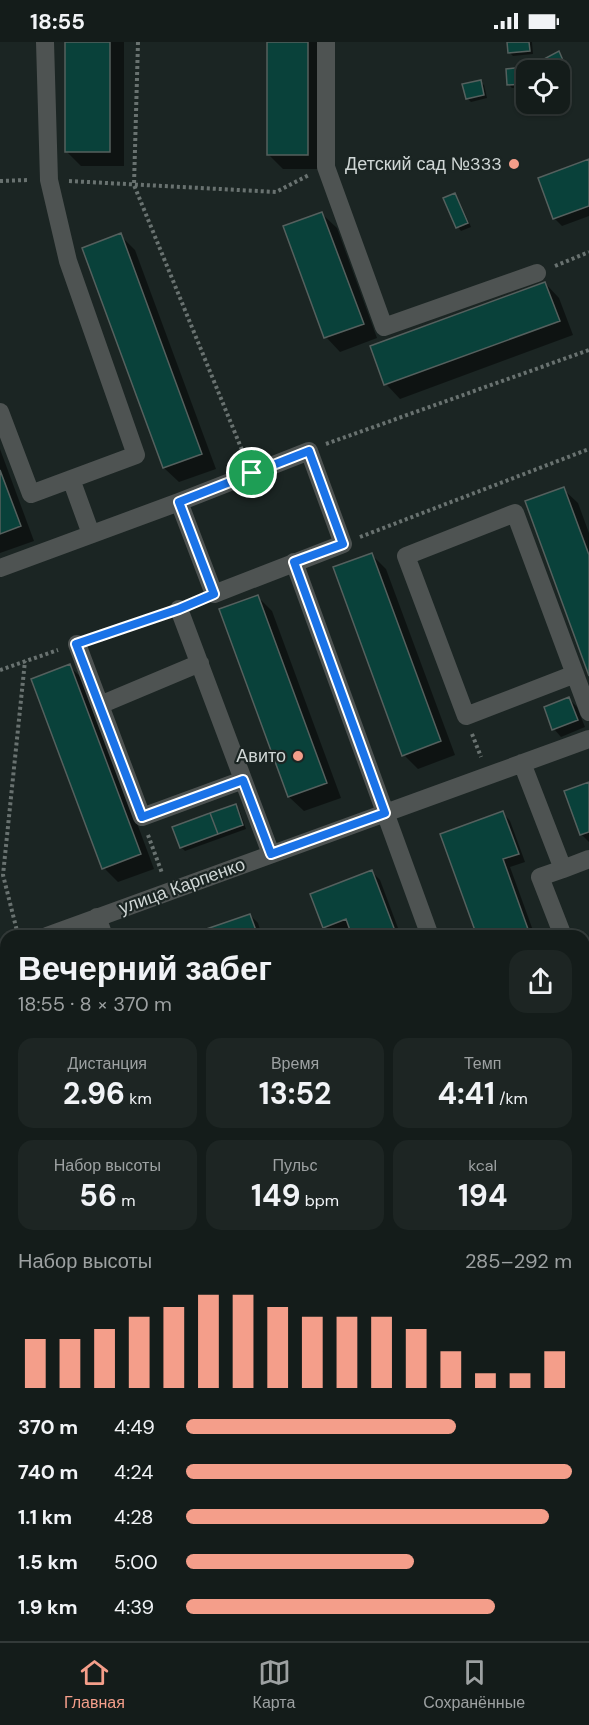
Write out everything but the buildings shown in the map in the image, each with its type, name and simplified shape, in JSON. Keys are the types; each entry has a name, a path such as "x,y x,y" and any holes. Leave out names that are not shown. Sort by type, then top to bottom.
{"street":[{"path":"0,412 31,494 136,455 68,261 49,180 45,42"},
{"path":"326,42 326,167 384,327 537,273"},
{"path":"0,568 309,451 343,544 214,594 179,502"},
{"path":"70,479 91,534"},
{"path":"575,674 466,716 406,556 515,513 575,674 589,712"},
{"path":"294,562 428,930"},
{"path":"179,609 271,854"},
{"path":"76,644 142,817 243,780"},
{"path":"100,705 200,663"},
{"name":"улица Карпенко","path":"63,930 589,739"},
{"path":"522,763 563,869"},
{"path":"561,930 540,877 589,860"},
{"path":"97,917 102,930"}],"path":[{"path":"138,42 134,184 252,473"},
{"path":"0,181 49,180 276,192 326,167"},
{"path":"537,273 589,252"},
{"path":"309,451 589,350"},
{"path":"343,544 589,449"},
{"path":"0,670 179,609"},
{"path":"16,930 1,874 25,661"},
{"path":"466,716 488,775"},
{"path":"142,817 169,891"}],"place":[{"name":"Детский сад №333","path":"514,164"},
{"name":"Авито","path":"298,756"}],"route":[{"path":"309,451 343,544 294,562 385,813 271,854 243,780 142,817 76,644 179,609 214,594 179,502 252,473 309,451"}]}
